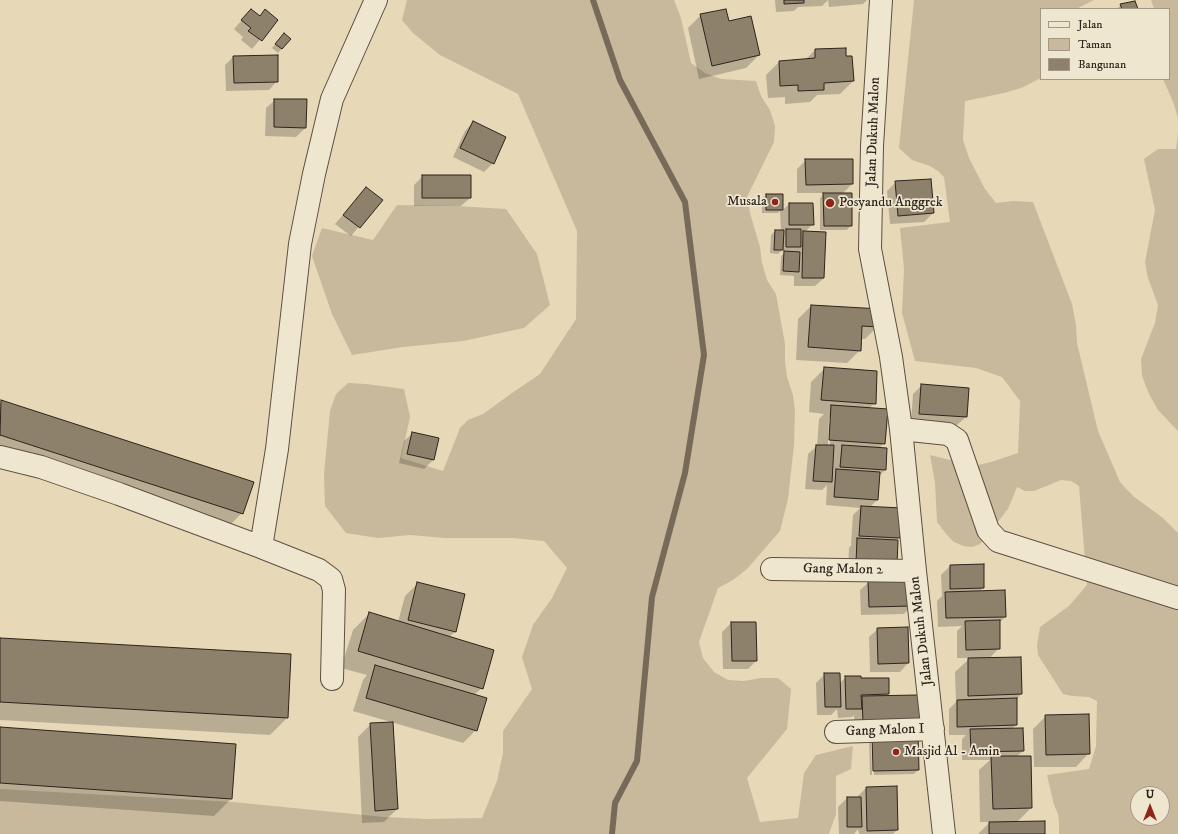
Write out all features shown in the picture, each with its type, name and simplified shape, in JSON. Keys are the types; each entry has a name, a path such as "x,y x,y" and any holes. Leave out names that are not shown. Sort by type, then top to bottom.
{"street":[{"path":"261,547 277,449 300,244 314,174 332,99 376,0"},
{"name":"Jalan Dukuh Malon","path":"881,0 872,146 870,249 891,357 901,428 944,834"},
{"path":"901,428 948,434 957,440 988,530 998,541 1178,598"},
{"path":"0,458 41,467 119,494 319,570 331,579 334,590 332,679"},
{"name":"Gang Malon 2","path":"772,570 915,571"},
{"name":"Gang Malon I","path":"836,732 933,729"}],"green space":[{"path":"407,0 674,0 681,18 691,63 705,73 721,79 756,81 761,96 770,110 775,126 774,142 747,197 767,280 776,294 785,344 787,377 793,395 795,411 794,445 788,499 780,531 747,569 733,580 718,588 699,642 703,658 714,672 728,680 744,681 761,678 778,678 791,689 787,729 747,778 760,822 798,818 804,773 816,755 853,746 851,769 836,776 836,814 829,834 0,834 0,789 233,802 384,817 427,819 482,818 497,781 503,753 503,731 532,689 522,657 533,625 552,598 567,568 544,541 512,538 444,538 410,535 378,538 346,533 325,506 324,474 330,411 336,394 348,383 404,389 410,417 401,458 443,471 460,428 468,420 483,414 540,374 576,319 577,231 518,94 440,55 413,33 402,20"},
{"path":"914,0 1094,0 1078,8 1040,8 1040,78 1021,88 965,101 963,140 969,158 985,189 996,203 1013,201 1033,202 1072,304 1076,325 1077,343 1098,431 1120,482 1133,496 1163,518 1178,533 1178,834 1059,834 1058,814 1054,805 1047,775 1089,769 1096,746 1097,701 1089,697 1063,694 1038,655 1037,646 1040,627 1069,606 1087,585 1079,486 1071,481 1061,480 1034,491 1025,491 1017,487 1008,509 980,544 972,547 963,546 954,542 937,522 935,483 930,455 974,466 1018,453 1020,401 1002,377 976,368 915,361 902,313 904,269 900,228 950,222 944,177 930,166 912,160 899,148"},
{"path":"1151,0 1178,0 1178,119 1174,104 1163,80 1170,80 1170,8 1154,8"},
{"path":"1178,134 1178,431 1158,410 1149,394 1142,376 1141,359 1155,323 1158,305 1148,278 1145,262 1155,210 1144,159 1158,149 1176,149"},
{"path":"397,205 457,206 506,209 537,254 550,305 524,328 463,341 403,347 352,355 332,314 312,256 322,228 373,240"}],"building":[{"path":"784,0 804,0 804,3 784,4"},
{"path":"1135,1 1138,8 1122,8 1120,4"},
{"path":"251,9 260,16 265,9 278,20 262,41 248,31 251,28 241,20"},
{"path":"726,9 729,21 751,16 760,55 712,66 700,14"},
{"path":"284,33 291,39 282,49 275,44"},
{"path":"846,48 846,56 852,56 854,81 824,83 824,90 798,91 798,85 780,86 779,61 815,58 815,49"},
{"path":"278,55 278,82 234,83 233,56"},
{"path":"274,99 307,99 306,128 274,127"},
{"path":"473,121 506,137 494,164 460,148"},
{"path":"805,159 853,159 853,184 806,185"},
{"path":"422,175 471,175 471,198 422,198"},
{"path":"931,179 934,213 898,216 895,181"},
{"path":"366,187 383,200 360,228 343,215"},
{"path":"823,193 852,193 852,226 824,226"},
{"name":"Musala","path":"766,194 783,194 783,210 766,210"},
{"path":"789,203 813,203 814,225 789,225"},
{"path":"786,229 801,229 801,247 786,247"},
{"path":"775,230 784,230 783,250 774,250"},
{"path":"803,231 826,232 824,278 802,278"},
{"path":"784,251 800,252 799,272 783,271"},
{"path":"811,305 881,309 879,327 862,326 861,351 808,347"},
{"path":"824,367 877,371 876,404 821,400"},
{"path":"921,384 969,388 967,417 919,414"},
{"path":"1,400 254,482 243,514 0,435"},
{"path":"831,405 888,409 885,444 829,440"},
{"path":"412,432 439,438 434,460 407,454"},
{"path":"816,445 834,445 832,482 813,481"},
{"path":"842,445 887,448 886,470 840,467"},
{"path":"836,469 880,472 878,500 834,497"},
{"path":"861,506 902,508 900,538 859,536"},
{"path":"857,538 898,540 897,566 856,563"},
{"path":"984,564 984,588 950,589 950,565"},
{"path":"913,580 913,606 869,607 868,581"},
{"path":"417,582 465,594 456,632 408,620"},
{"path":"1005,590 1006,617 946,618 945,592"},
{"path":"369,612 494,650 483,689 358,651"},
{"path":"1000,620 1000,649 966,650 965,621"},
{"path":"731,622 756,622 757,661 732,661"},
{"path":"908,627 909,663 878,664 877,628"},
{"path":"0,638 291,654 288,718 0,702"},
{"path":"1021,657 1022,694 968,696 968,658"},
{"path":"375,665 487,698 477,731 366,698"},
{"path":"824,673 840,673 841,707 825,707"},
{"path":"845,676 861,676 861,678 889,678 889,694 861,695 862,709 846,709"},
{"path":"919,695 920,721 863,723 862,696"},
{"path":"1017,698 1017,725 957,727 957,700"},
{"path":"1089,714 1090,754 1046,755 1045,715"},
{"path":"393,722 398,809 375,811 370,723"},
{"path":"0,727 236,744 232,799 0,783"},
{"path":"1023,728 1024,751 971,752 970,729"},
{"name":"Masjid Al - Amin","path":"918,733 919,770 873,771 872,734"},
{"path":"991,756 1031,756 1032,808 993,809"},
{"path":"897,786 898,830 867,831 866,787"},
{"path":"847,797 861,797 862,827 847,827"},
{"path":"1045,821 1045,834 989,834 989,822"}],"waterway":[{"path":"593,0 620,80 685,202 704,355 685,473 652,597 637,761 615,803 612,834"}],"place":[{"name":"Musala","path":"775,202"},
{"name":"Posyandu Anggrek","path":"830,203"},
{"name":"Masjid Al - Amin","path":"896,752"}]}
